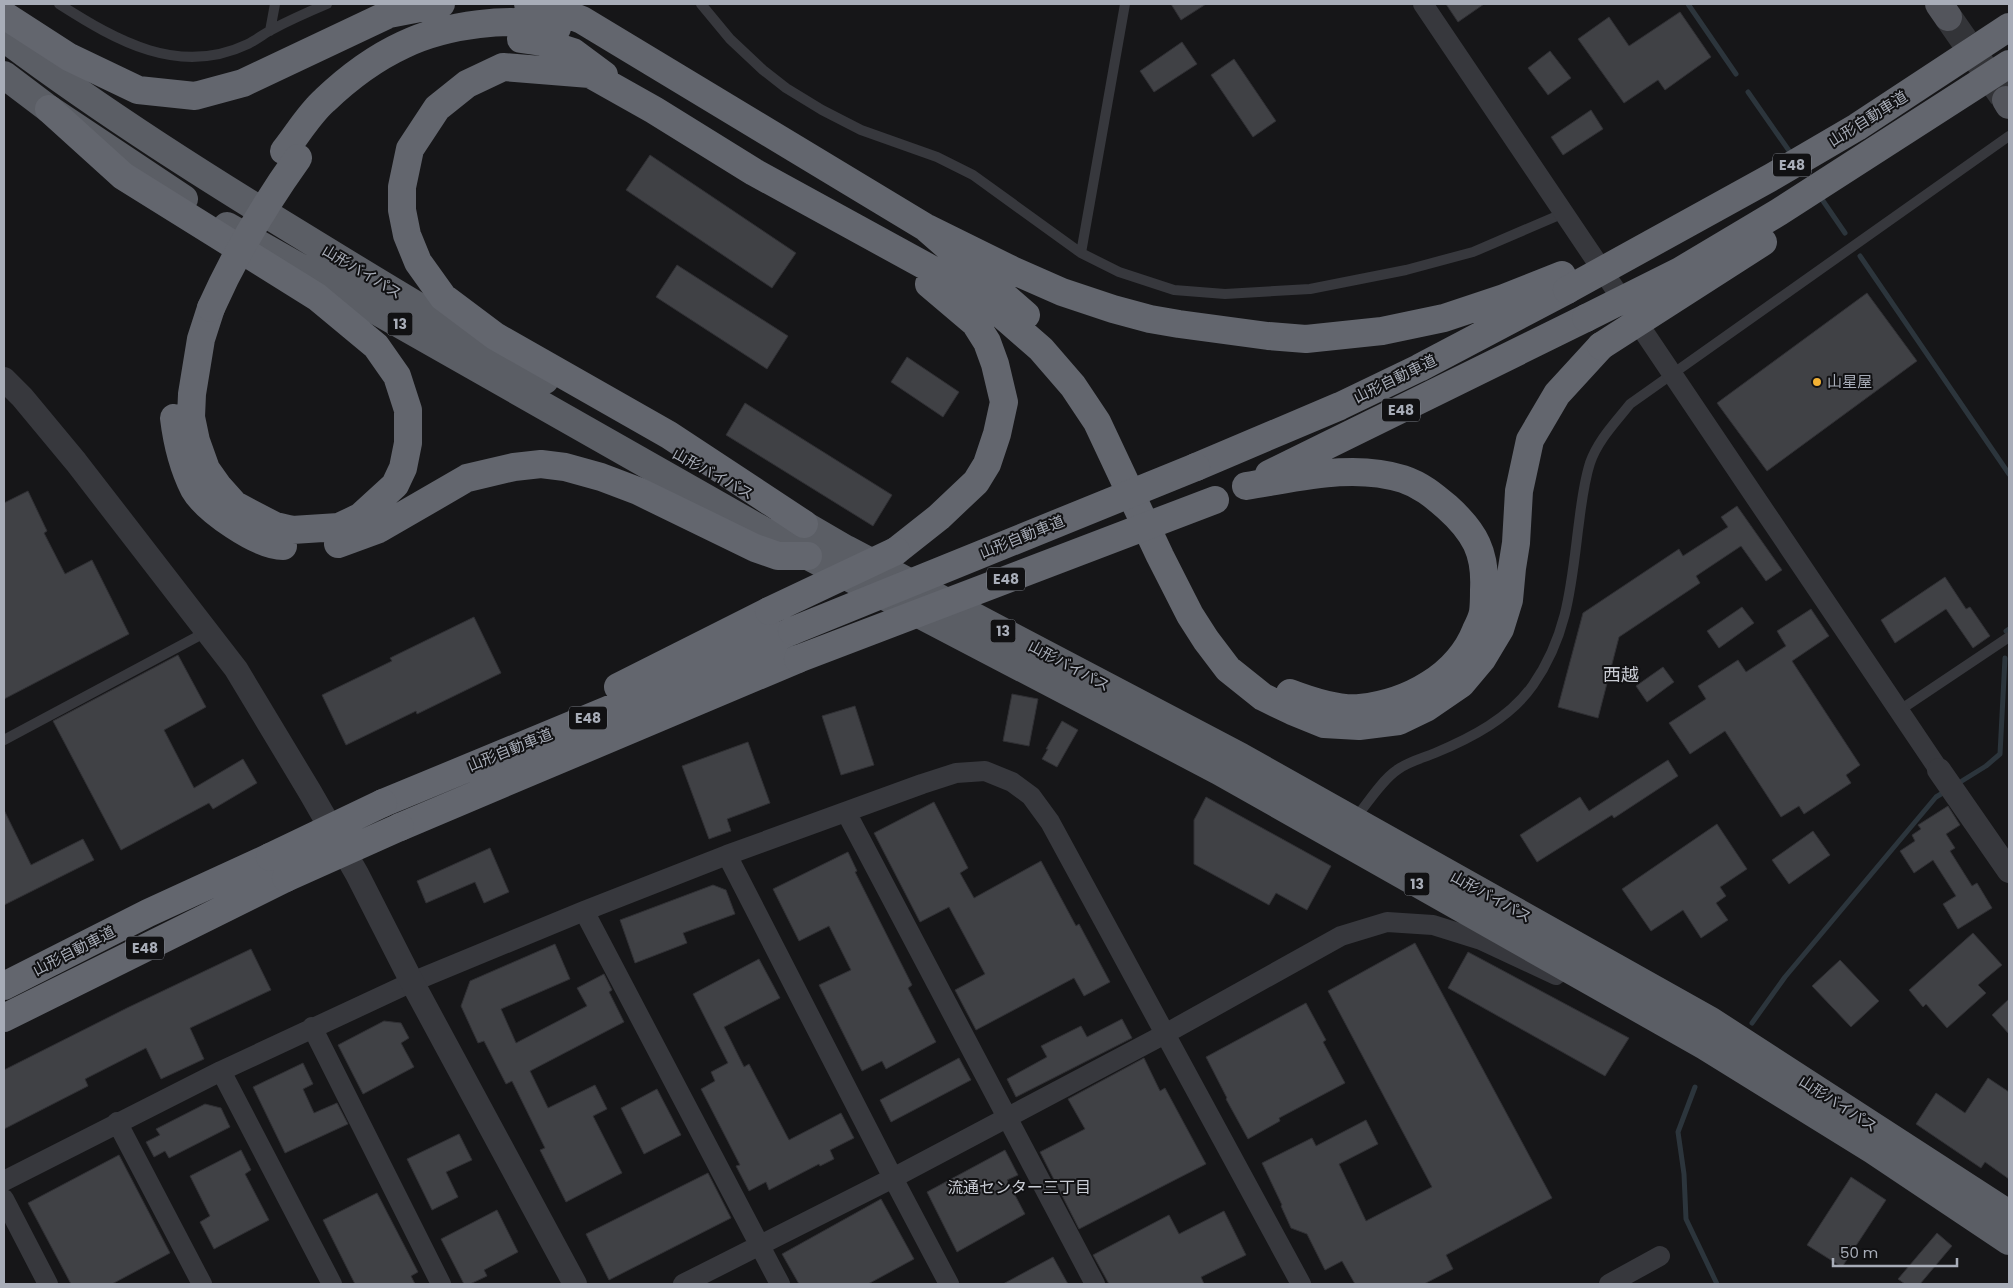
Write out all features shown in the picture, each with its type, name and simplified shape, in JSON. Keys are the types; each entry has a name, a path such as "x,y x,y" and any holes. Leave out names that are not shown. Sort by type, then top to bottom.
{"highway":[{"path":"4,15 69,56 138,90 195,96 242,84 389,14 441,4"},
{"path":"528,4 549,7 582,20 925,227 1012,270 1062,292 1150,319 1278,337 1306,339 1382,331 1444,318 1504,298 1565,282"},
{"path":"658,66 578,34 545,24 511,20 490,22 439,33 403,45 350,78 323,102 291,155 229,268 204,304 177,368 173,404 176,436 183,463 195,491 219,515 246,534 276,546 338,544 379,528 467,478 514,467 540,464 565,467 601,477 638,491 755,548 778,556 808,556"},
{"name":"山形自動車道","path":"4,986 148,914 383,802 632,700 792,631 1196,467 1340,406 1419,368 1565,282 1668,232 1770,178 1857,127 2009,27"},
{"path":"291,155 358,92 411,58 444,46 483,38 509,37 542,42 573,52 654,110"},
{"name":"山形バイパス","path":"4,38 68,86 214,182 489,349 804,524 846,550 1068,666 1355,820 1711,1021 2006,1232"},
{"path":"804,524 669,435 495,336 452,306 443,297 418,262 407,235 402,210 402,187 410,150 437,108 467,84 503,67 590,74 654,110 754,172 951,280 1002,314 1040,348 1073,386 1098,422 1160,556 1190,615 1228,669 1263,697 1292,712 1324,724 1359,726 1399,721 1426,708 1461,684 1482,659 1500,629 1509,600 1516,543 1519,491 1530,440 1557,394 1601,346 1847,186 2009,66"},
{"name":"山形自動車道","path":"4,1018 286,878 400,827 798,659 1215,500 1246,486 1680,271 1779,212 2009,66"},
{"name":"山形バイパス","path":"4,75 49,108 200,210 808,556 1219,772 1705,1046 2006,1232"},
{"path":"49,108 123,176 317,297 376,346 397,376 408,410 408,443 403,468 395,485 360,517 339,527 292,530 275,526 235,505 218,486 206,469 196,441 191,417 192,394 201,339 204,304"},
{"path":"925,227 1000,290 1044,332 1076,370 1126,445 1196,595 1216,628 1264,676 1286,691 1309,700 1358,708 1394,701 1414,693 1439,679 1459,659 1472,640 1483,613 1485,573 1480,549 1466,525 1424,487 1403,479 1371,473 1325,472 1246,486"},
{"path":"383,802 769,611 896,551 939,517 976,482 987,464 997,434 1004,402 995,364 987,342 975,323 868,235"}],"street":[{"path":"1423,4 1672,376 2009,871"},
{"path":"4,379 22,397 76,462 236,669 357,874 412,982 575,1284"},
{"path":"4,1181 117,1122 221,1071 412,982 584,911 846,812 922,784 956,774 984,771 1012,782 1031,796 1050,822 1301,1284"},
{"path":"846,812 1094,1284"},
{"path":"727,856 892,1178 949,1284"},
{"path":"584,911 780,1284"},
{"path":"683,1284 892,1178 1165,1034 1341,936 1387,922 1433,925 1481,940 1705,1046"},
{"path":"312,1027 441,1284"},
{"path":"221,1071 332,1284"},
{"path":"117,1122 202,1284"},
{"path":"4,1199 48,1284"},
{"path":"1609,1284 1660,1256"}],"lane":[{"path":"59,4 123,41 150,52 199,57 220,53 248,44 270,31 327,4"},
{"path":"270,31 275,4"},
{"path":"702,4 730,39 786,88 822,110 861,130 937,156 973,175 1082,253 1119,272 1174,290 1225,294 1310,289 1406,270 1472,252 1564,213"},
{"path":"1082,253 1125,4"},
{"path":"1355,820 1375,793 1397,769 1452,746 1480,731 1506,713 1532,685 1552,652 1565,619 1582,496 1590,463 1604,434 1630,404 2009,136"},
{"path":"4,740 206,632"},
{"path":"1900,710 2009,637"}],"building":[{"path":"1171,4 1206,4 1181,20"},
{"path":"1446,4 1484,4 1458,22"},
{"path":"1680,12 1711,57 1665,90 1658,80 1624,103 1578,39 1609,17 1629,46"},
{"path":"1182,42 1197,64 1154,92 1140,71"},
{"path":"1550,51 1571,78 1548,95 1528,68"},
{"path":"1234,59 1276,121 1253,137 1211,75"},
{"path":"1591,110 1603,129 1563,155 1551,137"},
{"path":"650,155 796,253 772,288 626,190"},
{"path":"677,265 788,336 767,369 656,297"},
{"name":"山星屋","path":"1867,293 1917,361 1767,471 1717,403"},
{"path":"907,357 959,392 943,417 891,382"},
{"path":"745,403 892,495 873,526 726,435"},
{"path":"28,491 47,531 44,533 65,574 92,560 129,634 4,699 4,503"},
{"path":"1737,506 1782,570 1766,581 1741,546 1696,576 1700,583 1619,637 1598,718 1558,707 1583,613 1679,549 1683,556 1728,527 1721,517"},
{"path":"1945,577 1966,609 1970,607 1990,636 1973,648 1946,609 1895,643 1881,620"},
{"path":"1742,607 1754,623 1719,648 1707,631"},
{"path":"1811,609 1829,636 1792,661 1860,765 1846,775 1851,783 1804,814 1799,806 1781,817 1725,731 1690,754 1669,723 1706,699 1698,686 1738,660 1746,672 1786,646 1777,631"},
{"path":"474,617 501,673 417,714 416,711 346,745 322,695 392,661 390,658"},
{"path":"178,655 206,707 164,730 194,788 243,759 257,783 213,809 209,803 121,850 53,721"},
{"path":"1663,667 1674,682 1647,702 1636,686"},
{"path":"1012,694 1038,699 1029,746 1003,741"},
{"path":"855,706 874,765 841,775 822,716"},
{"path":"1062,721 1078,730 1057,767 1042,759"},
{"path":"748,742 770,803 727,819 731,831 709,839 682,766"},
{"path":"1668,760 1678,776 1614,818 1612,815 1537,862 1520,835 1580,797 1589,811"},
{"path":"1206,797 1331,866 1307,910 1276,893 1269,905 1194,864 1194,820"},
{"path":"934,802 968,868 960,873 974,898 1041,861 1076,926 1079,924 1110,982 1084,996 1074,978 976,1030 955,990 985,974 949,907 920,922 874,833"},
{"path":"1948,806 1960,825 1946,834 1955,848 1950,851 1972,886 1977,883 1992,908 1958,929 1943,904 1956,896 1933,860 1914,873 1900,851 1915,841 1912,835 1921,829 1918,825"},
{"path":"4,810 31,865 83,839 94,860 4,905"},
{"path":"1717,824 1747,869 1720,887 1726,896 1716,903 1728,920 1701,938 1683,910 1651,931 1622,889"},
{"path":"1813,831 1830,855 1789,884 1772,860"},
{"path":"490,848 509,892 484,903 475,882 426,903 417,881"},
{"path":"848,852 857,871 855,872 912,985 908,988 936,1042 886,1069 882,1061 862,1071 819,985 851,970 829,926 799,941 773,889"},
{"path":"713,885 726,890 735,914 683,933 687,943 635,963 620,920"},
{"path":"1973,933 2002,965 1978,985 1986,993 1947,1028 1926,1004 1923,1007 1909,990"},
{"path":"1415,943 1552,1198 1446,1255 1453,1269 1424,1284 1355,1284 1342,1261 1325,1270 1307,1234 1291,1228 1262,1163 1312,1138 1316,1146 1366,1120 1378,1144 1339,1164 1366,1221 1432,1187 1328,991"},
{"path":"555,944 570,979 501,1009 516,1043 587,1006 577,988 604,974 612,990 609,992 624,1022 530,1071 548,1108 595,1085 607,1109 593,1116 622,1173 566,1202 540,1150 545,1148 512,1081 506,1084 484,1041 478,1043 461,1006 470,981"},
{"path":"251,949 271,990 190,1028 204,1059 161,1079 146,1048 85,1079 88,1086 4,1129 4,1070 127,1008"},
{"path":"1468,952 1629,1038 1605,1076 1448,988"},
{"path":"759,959 780,998 724,1027 744,1067 749,1064 789,1140 841,1113 854,1138 830,1150 834,1159 820,1166 819,1164 769,1190 766,1182 749,1191 736,1166 740,1165 701,1089 715,1081 711,1072 728,1063 693,994"},
{"path":"1840,960 1879,1001 1851,1027 1812,986"},
{"path":"2009,999 2009,1034 1992,1015"},
{"path":"1306,1003 1326,1040 1323,1042 1345,1083 1279,1118 1280,1121 1248,1139 1206,1057"},
{"path":"1122,1019 1132,1038 1016,1097 1007,1079 1047,1057 1041,1046 1081,1026 1087,1037"},
{"path":"384,1021 401,1023 409,1038 401,1043 414,1067 363,1094 338,1045"},
{"path":"959,1058 971,1080 891,1122 880,1100"},
{"path":"1144,1058 1160,1091 1165,1088 1206,1164 1079,1229 1040,1152 1085,1129 1068,1099"},
{"path":"303,1063 313,1084 303,1089 314,1113 337,1103 348,1124 285,1153 253,1087"},
{"path":"1988,1078 2009,1092 2009,1179 1985,1162 1981,1168 1916,1124 1936,1093 1965,1113"},
{"path":"657,1089 681,1135 644,1154 621,1108"},
{"path":"205,1104 221,1108 230,1127 169,1158 165,1151 154,1157 146,1142 160,1135 156,1129"},
{"path":"459,1134 472,1160 446,1172 458,1197 432,1210 407,1159"},
{"path":"241,1150 251,1170 245,1174 269,1220 214,1249 200,1222 210,1216 190,1176"},
{"path":"1005,1150 1018,1175 1007,1180 1025,1214 957,1252 927,1192"},
{"path":"119,1155 170,1253 112,1284 71,1284 28,1203"},
{"path":"708,1173 731,1218 609,1280 586,1234"},
{"path":"1851,1177 1886,1200 1842,1267 1807,1245"},
{"path":"377,1193 418,1272 411,1276 415,1284 355,1284 323,1220"},
{"path":"881,1199 914,1259 868,1284 799,1284 782,1254"},
{"path":"497,1210 518,1252 484,1270 487,1276 470,1284 464,1284 441,1239"},
{"path":"1224,1211 1246,1255 1201,1277 1204,1284 1109,1284 1093,1255 1169,1215 1179,1234"},
{"path":"1937,1233 1952,1246 1920,1284 1905,1284 1898,1279"},
{"path":"1053,1257 1068,1284 1003,1284"}],"waterway":[{"path":"1688,4 1736,74"},
{"path":"1748,92 1792,155"},
{"path":"1819,195 1845,233"},
{"path":"1860,256 2009,474"},
{"path":"1957,784 1986,766 2000,754 2005,658"},
{"path":"1752,1023 1785,977 1936,797 1946,791"},
{"path":"1695,1087 1678,1132 1684,1174 1686,1219 1717,1284"}],"tunnel":[{"path":"1948,17 2003,96"}],"place":[{"name":"山星屋","path":"1817,382"}],"district":[{"name":"西越","path":"1621,675"},
{"name":"流通センター三丁目","path":"1019,1187"}]}
